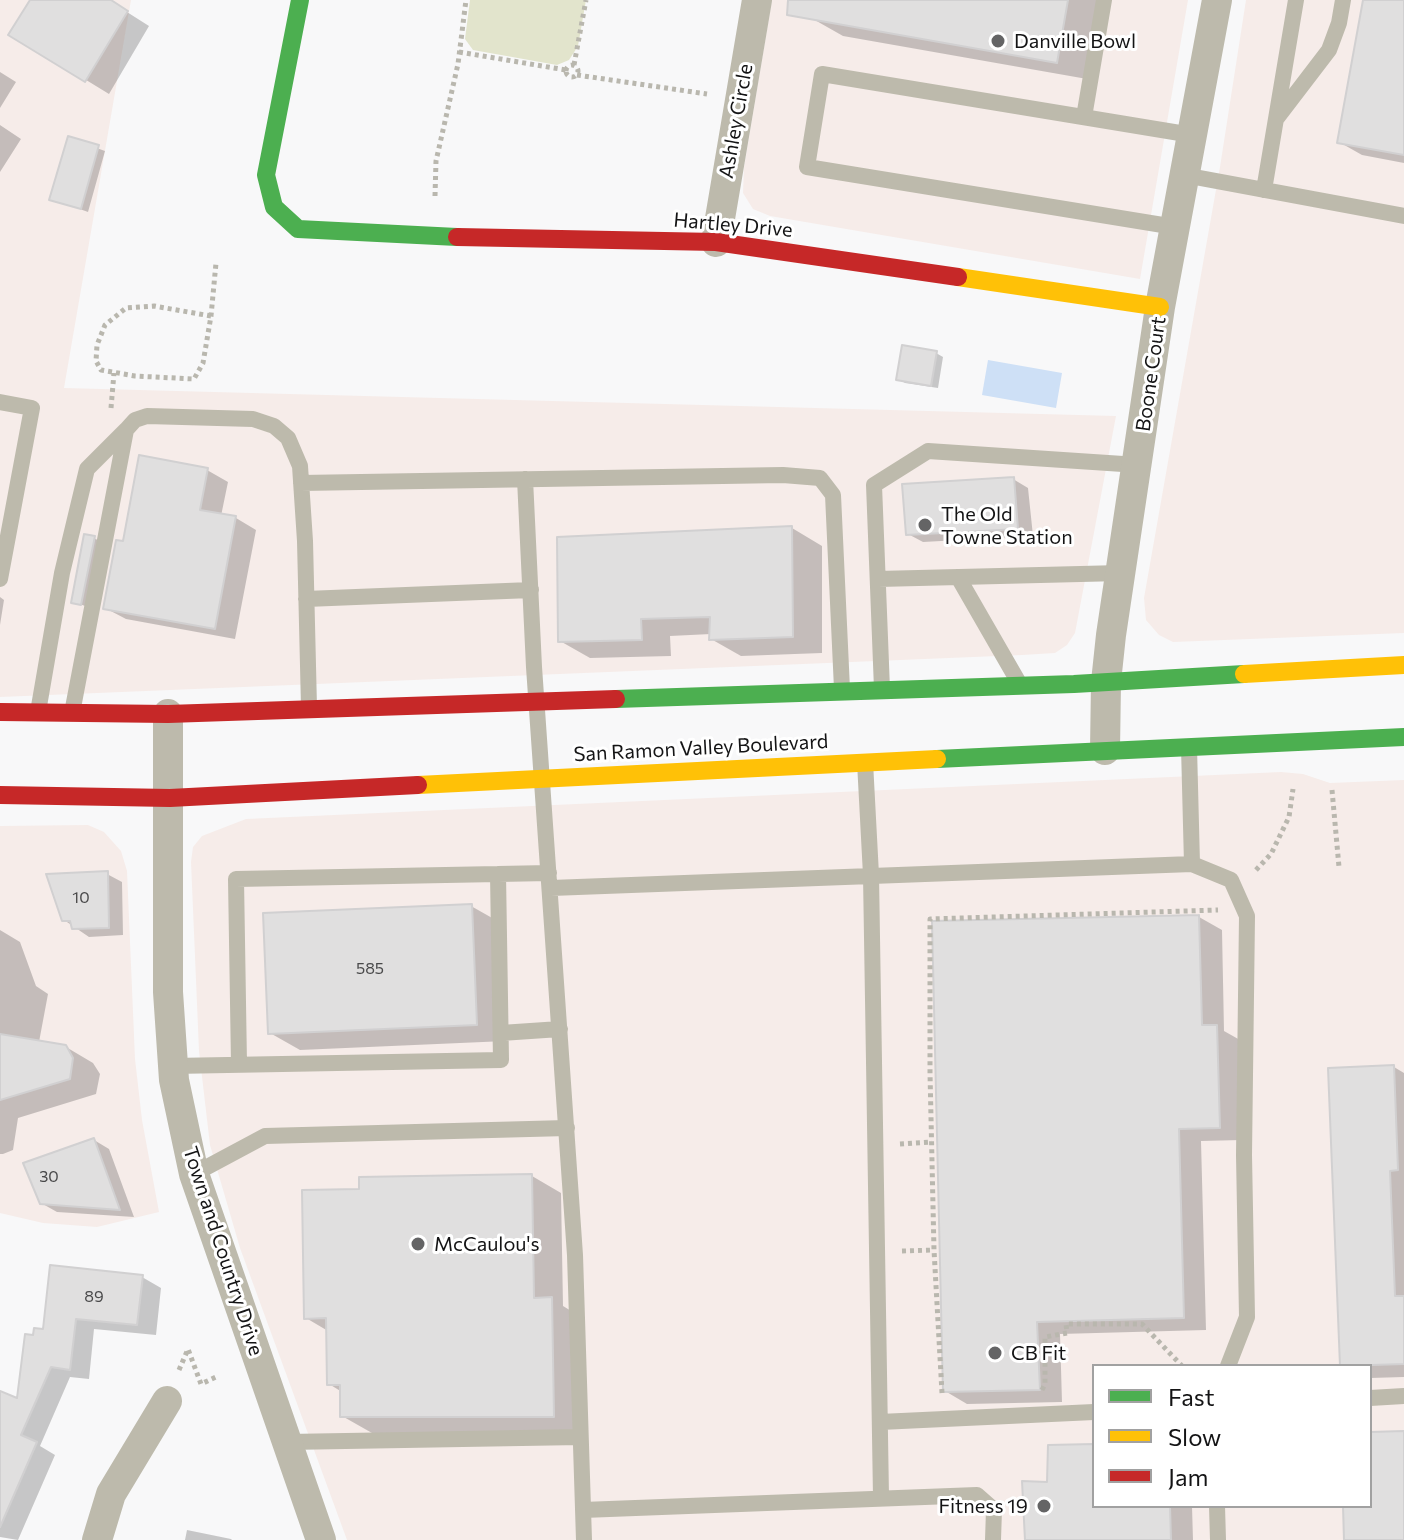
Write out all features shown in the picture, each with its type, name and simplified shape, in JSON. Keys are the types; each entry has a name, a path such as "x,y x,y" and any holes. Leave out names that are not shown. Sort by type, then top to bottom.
{"main road":[{"name":"Hartley Drive","path":"300,0 266,175 274,207 298,229 516,240 716,242 1160,307"},
{"path":"0,712 168,714 538,702 1106,682 1404,665"},
{"name":"San Ramon Valley Boulevard","path":"0,795 170,798 1404,737"}],"street":[{"name":"Ashley Circle","path":"716,242 757,0"},
{"name":"Boone Court","path":"1105,750 1106,682 1160,307 1217,0"},
{"name":"Town and Country Drive","path":"168,714 168,992 173,1066 194,1174 321,1540"},
{"path":"97,1540 111,1494 167,1401"}],"lane":[{"path":"1084,117 1104,0"},
{"path":"1264,190 1296,0"},
{"path":"1276,120 1329,50 1343,0"},
{"path":"1175,227 807,167 822,74 1192,135"},
{"path":"1184,175 1404,216"},
{"path":"0,402 32,408 0,579"},
{"path":"37,712 62,573 87,469 135,420 147,416 253,419 274,426 288,438 300,466 309,709"},
{"path":"72,713 126,430"},
{"path":"882,690 874,485 928,451 1138,465"},
{"path":"301,483 783,475 820,478 833,495 842,691"},
{"path":"525,479 575,1268 584,1540"},
{"path":"878,579 1121,573"},
{"path":"958,577 1020,685"},
{"path":"306,599 531,590"},
{"path":"1189,746 1192,864"},
{"path":"865,762 871,875 881,1497"},
{"path":"239,1064 236,879 498,874 550,881 871,875 1192,864 1231,880 1247,916 1244,1155 1247,1317 1229,1364"},
{"path":"173,1066 501,1060 498,874"},
{"path":"501,1033 560,1029"},
{"path":"194,1174 265,1136 567,1128"},
{"path":"1372,1398 1404,1396"},
{"path":"880,1422 1092,1412"},
{"path":"287,1442 580,1437"},
{"path":"583,1510 977,1495 994,1510 993,1540"},
{"path":"1217,1508 1218,1540"}],"path":[{"path":"433,236 436,161 459,52 466,0"},
{"path":"577,75 574,65 586,0"},
{"path":"459,52 566,70"},
{"path":"566,70 574,65"},
{"path":"566,70 569,77 577,75 740,99"},
{"path":"211,316 154,306 126,308 105,325 97,345 96,361 101,370 114,373 194,379 203,363 211,316 216,263"},
{"path":"1236,891 1271,854 1289,817 1293,789"},
{"path":"1332,790 1339,867"},
{"path":"957,1394 942,1394 934,1250 930,919 1244,909"},
{"path":"1036,1392 1043,1389 1045,1384 1045,1337 1067,1333 1066,1324 1142,1324 1180,1364"}],"shaded area":[{"path":"0,0 131,0 64,388 1116,416 1075,633 1067,645 1055,653 1022,655 0,697"},
{"path":"772,0 1188,0 1140,279 770,216 753,209 743,193 744,167"},
{"path":"1246,0 1404,0 1404,633 1173,642 1159,635 1146,620 1144,598 1220,167"},
{"path":"1281,772 1303,774 1330,783 1404,780 1404,1540 347,1540 240,1248 210,1145 199,1051 191,862 193,847 202,836 246,819"},
{"path":"88,825 104,832 121,851 127,871 135,1059 142,1120 159,1212 97,1227 43,1223 0,1213 0,826"}],"green space":[{"path":"470,0 586,0 578,46 569,60 557,65 473,50 465,39"}],"water":[{"path":"988,360 1062,373 1056,408 982,395"}],"building":[{"path":"30,0 111,0 128,11 85,82 8,35"},
{"name":"Danville Bowl","path":"788,0 1068,0 1057,63 787,15"},
{"path":"1363,0 1404,0 1404,155 1337,143"},
{"path":"68,136 99,145 81,209 49,200"},
{"path":"902,345 937,351 931,386 896,380"},
{"path":"139,455 208,468 200,510 236,516 215,629 103,609 116,540 123,541"},
{"name":"The Old Towne Station","path":"1014,477 1018,529 906,535 902,484"},
{"path":"792,526 793,637 709,640 710,617 641,619 642,640 558,642 557,537"},
{"path":"84,534 95,536 81,605 71,603"},
{"path":"108,871 109,928 72,929 70,921 62,921 46,874"},
{"path":"472,904 477,1025 268,1034 263,913"},
{"path":"1199,915 1202,1025 1217,1025 1220,1128 1179,1129 1184,1318 1037,1322 1040,1390 943,1392 932,921"},
{"path":"0,1034 66,1045 73,1058 70,1079 0,1100"},
{"path":"1394,1065 1398,1170 1390,1171 1395,1296 1404,1296 1404,1364 1340,1364 1328,1068"},
{"path":"94,1138 120,1210 40,1204 23,1163"},
{"name":"McCaulou's","path":"532,1174 534,1298 552,1297 554,1417 340,1417 340,1385 327,1385 326,1318 304,1319 302,1190 359,1189 359,1177"},
{"path":"50,1265 143,1275 137,1325 76,1319 70,1370 51,1367 21,1435 37,1442 0,1527 0,1391 17,1398 25,1334 33,1335 34,1328 43,1329"},
{"path":"1404,1431 1404,1540 1344,1540 1343,1508 1372,1508 1372,1432"},
{"path":"1092,1444 1092,1508 1170,1508 1171,1540 1025,1540 1022,1481 1047,1482 1048,1445"}],"traffic: fast":[{"path":"300,0 266,175 274,207 298,229 457,237"},
{"path":"616,699 1074,684 1244,674"},
{"path":"937,759 1404,737"}],"traffic: slow":[{"path":"958,277 1160,307"},
{"path":"1244,674 1404,665"},
{"path":"418,785 937,759"}],"traffic: jam":[{"path":"457,237 716,242 958,277"},
{"path":"0,712 168,714 616,699"},
{"path":"0,795 170,798 418,785"}],"place":[{"name":"Danville Bowl","path":"998,41"},
{"name":"The Old Towne Station","path":"925,525"},
{"name":"McCaulou's","path":"418,1244"},
{"name":"CB Fit","path":"995,1353"},
{"name":"Fitness 19","path":"1044,1506"}]}
